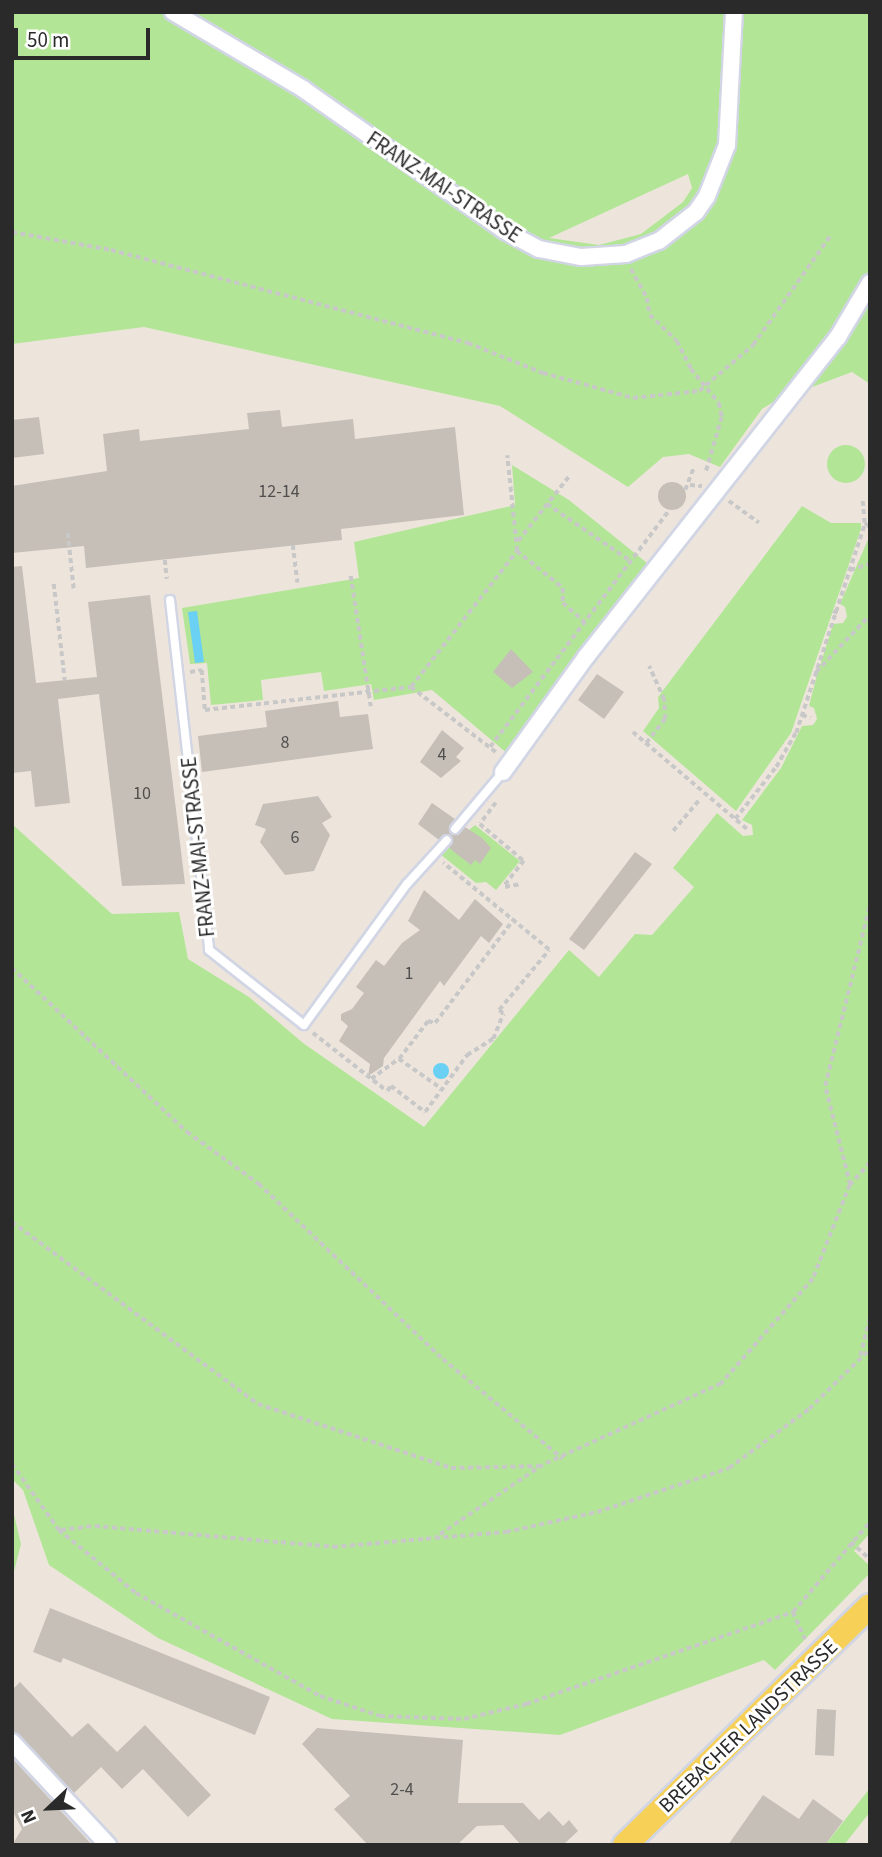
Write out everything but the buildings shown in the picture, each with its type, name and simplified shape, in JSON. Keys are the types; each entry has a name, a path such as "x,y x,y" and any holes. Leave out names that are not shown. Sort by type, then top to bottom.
{"main road":[{"name":"BREBACHER LANDSTRASSE","path":"625,1845 815,1663 870,1606"}],"street":[{"name":"FRANZ-MAI-STRASSE","path":"173,12 303,89 505,231 538,249 581,257 626,254 659,241 696,212 707,196 727,145 734,12"},
{"path":"506,767 715,491 838,337 870,283"},
{"path":"12,1742 107,1845"}],"lane":[{"name":"FRANZ-MAI-STRASSE","path":"170,600 209,950 303,1025"},
{"path":"455,829 506,767"},
{"path":"303,1025 407,884 447,840"}],"path":[{"path":"12,232 111,250 468,343 543,373 633,398 699,391 752,345 831,235"},
{"path":"630,267 647,298 650,316 677,341 719,403 722,418 706,472"},
{"path":"411,687 517,551 507,456"},
{"path":"685,490 694,467"},
{"path":"518,541 570,475"},
{"path":"715,491 759,523"},
{"path":"735,819 778,765 802,715 865,523 863,500"},
{"path":"547,504 629,560"},
{"path":"489,747 669,510"},
{"path":"865,523 870,527"},
{"path":"68,533 74,590"},
{"path":"293,545 298,583"},
{"path":"517,551 563,588 563,603 584,621"},
{"path":"165,560 167,579"},
{"path":"850,570 870,564"},
{"path":"351,576 371,706"},
{"path":"54,584 65,680"},
{"path":"834,611 840,614"},
{"path":"814,674 870,615"},
{"path":"646,743 665,719 664,700 649,667"},
{"path":"178,673 202,670 205,710 411,687 489,747 506,767"},
{"path":"802,715 811,718"},
{"path":"633,732 748,831"},
{"path":"502,795 480,824 524,861 504,887 521,884"},
{"path":"673,831 700,799"},
{"path":"303,1025 387,1091 391,1086 425,1112 467,1055 493,1038 503,1014 499,1010 549,950 434,857"},
{"path":"850,1185 825,1086 870,904"},
{"path":"371,1079 399,1059 428,1021 435,1023 514,919"},
{"path":"12,968 187,1132 259,1184 443,1359 563,1459"},
{"path":"399,1059 442,1089"},
{"path":"12,1222 258,1404 451,1468 543,1465 563,1459 721,1384 813,1279 850,1185 870,1163"},
{"path":"860,1358 870,1317"},
{"path":"59,1530 95,1526 333,1547 506,1532 597,1513 729,1468 809,1409 870,1349"},
{"path":"12,1464 59,1530 136,1593 320,1696 380,1717 464,1718 526,1704 793,1612 870,1522"},
{"path":"435,1538 543,1465"},
{"path":"851,1542 870,1559"},
{"path":"793,1612 815,1663"}],"green space":[{"path":"12,12 870,12 870,384 852,372 775,401 762,409 720,467 689,454 663,457 628,487 500,406 144,327 12,344","holes":["688,174 692,188 683,202 641,234 599,245 549,238"]},
{"path":"846,445 860,450 865,464 860,478 846,483 832,478 827,464 832,450"},
{"path":"512,465 569,500 647,563 508,754 432,690 374,700 371,684 324,691 321,672 261,680 263,700 211,705 207,663 190,664 182,608 359,578 354,542 515,505"},
{"path":"802,506 831,523 861,523 861,529 791,733 736,811 643,731 659,708 658,697"},
{"path":"870,535 870,1533 854,1551 870,1566 870,1573 775,1670 764,1660 560,1735 332,1719 158,1638 49,1565 23,1490 12,1479 12,824 112,914 179,912 188,959 249,997 303,1043 424,1127 569,950 599,977 635,934 652,935 694,887 673,868 717,813 743,836 753,835 752,825 742,820 781,768 802,726 813,725 817,719 814,708 809,706 817,675 833,624 843,623 847,617 845,607 840,604"},
{"path":"475,825 520,861 496,890 486,882 476,883 440,854"},
{"path":"12,1506 21,1544 12,1579"},
{"path":"870,1788 870,1812 844,1845 825,1845"}],"water":[{"path":"197,611 204,662 195,663 188,612"},
{"path":"438,1063 444,1063 449,1071 447,1077 438,1079 433,1074 433,1068"}]}
